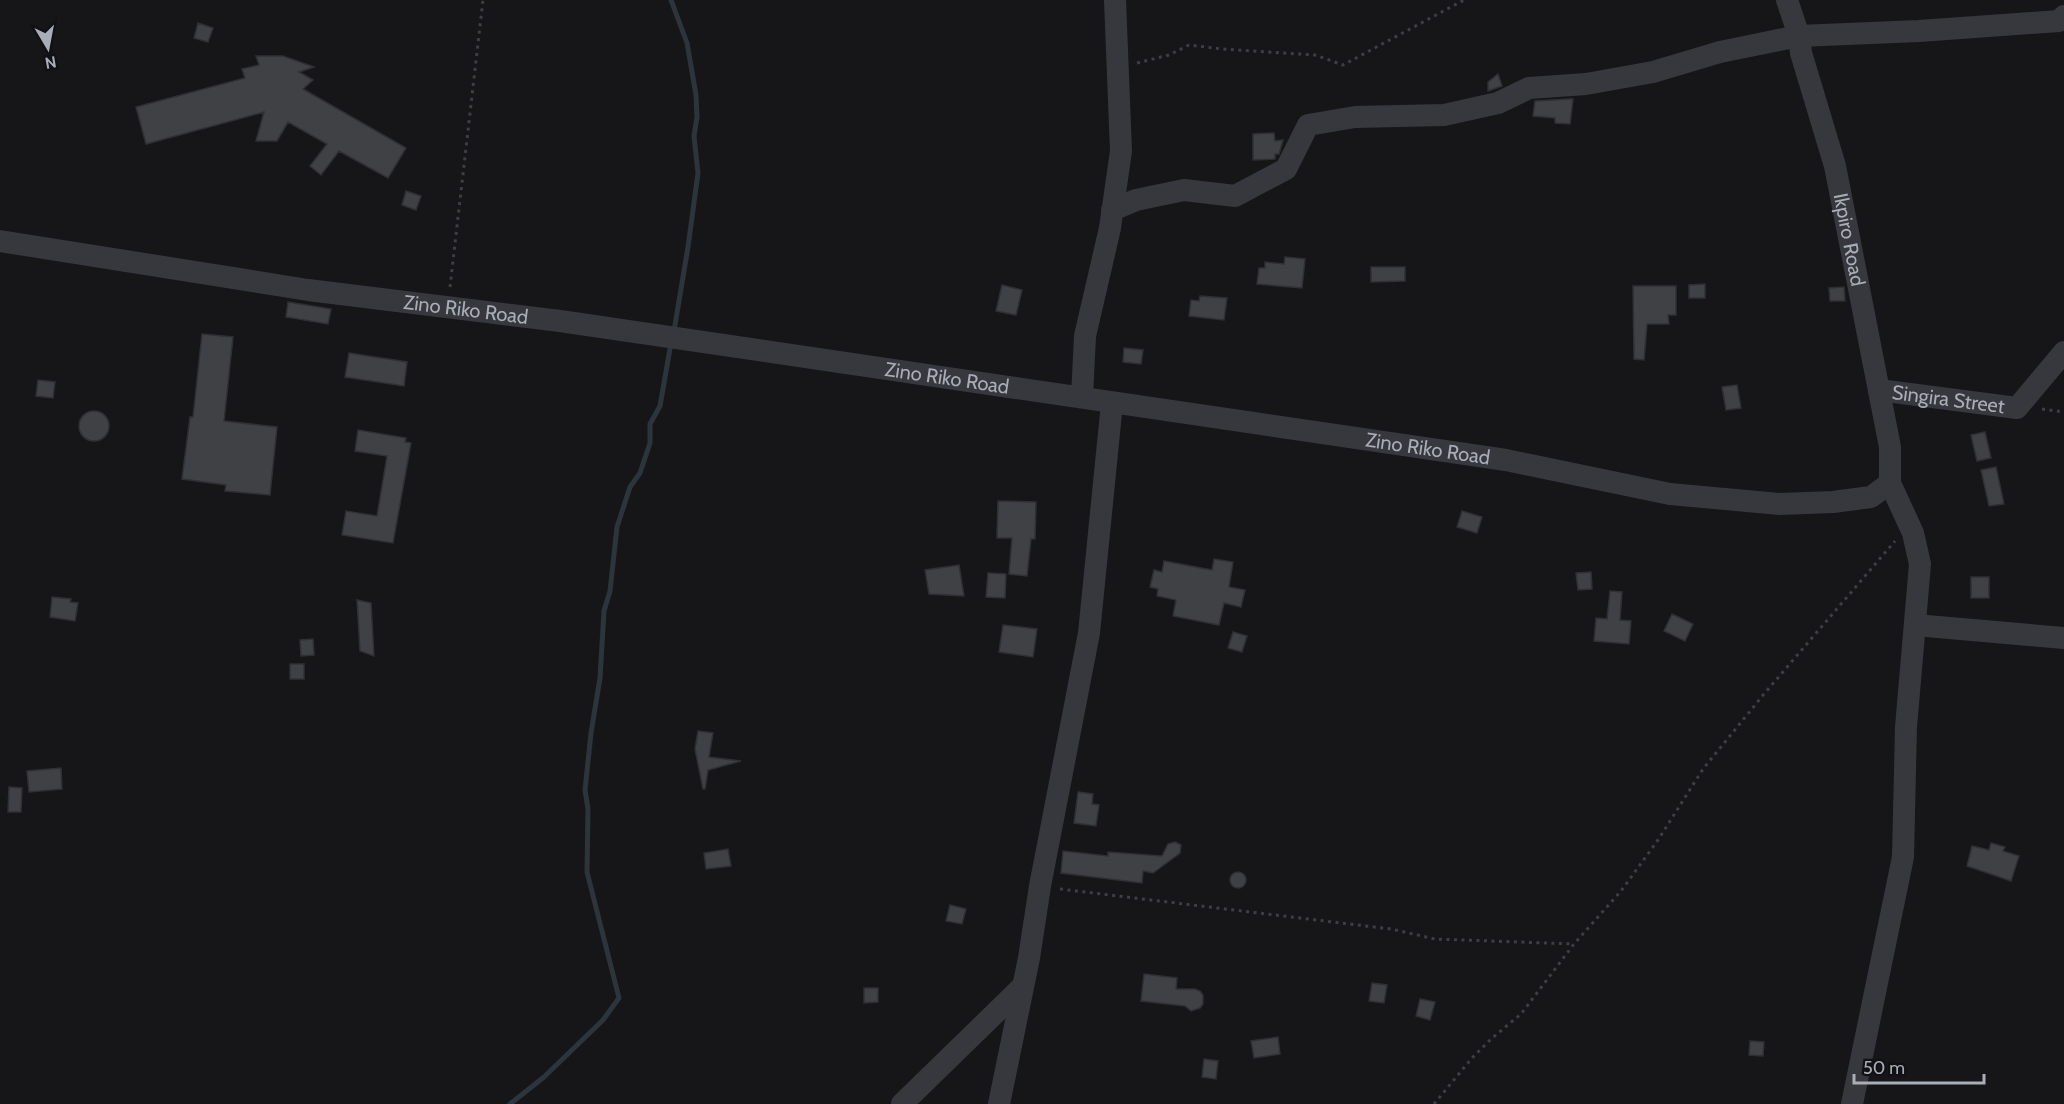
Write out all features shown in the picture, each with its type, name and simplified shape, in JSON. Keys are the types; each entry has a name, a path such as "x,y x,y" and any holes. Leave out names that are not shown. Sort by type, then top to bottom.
{"street":[{"path":"1082,397 1086,336 1113,210 1121,151 1119,64 1114,0"},
{"name":"Ikpiro Road","path":"1787,0 1835,166 1890,447 1890,483"},
{"path":"1113,210 1136,200 1184,190 1235,196 1286,169 1308,125 1355,117 1444,115 1498,104 1529,88 1586,84 1653,72 1720,52 1799,36 1919,31 2059,21 2064,16"},
{"name":"Zino Riko Road","path":"0,241 308,290 560,321 1506,460 1670,494 1780,504 1833,502 1871,497 1890,483"},
{"name":"Singira Street","path":"1879,390 2017,408 2064,352"},
{"path":"999,1104 1089,633 1112,403"},
{"path":"1852,1104 1903,856 1906,727 1920,564 1913,532 1890,483"},
{"path":"1915,625 2064,638"},
{"path":"902,1104 1022,987"}],"path":[{"path":"447,307 483,0"},
{"path":"1119,64 1142,62 1169,55 1189,45 1315,55 1343,65 1464,0"},
{"path":"1434,1104 1472,1058 1521,1014 1574,945 1622,891 1703,769 1764,694 1897,539 1913,532"},
{"path":"1040,886 1391,929 1436,939 1574,945"}],"building":[{"path":"198,23 213,28 208,42 194,38"},
{"path":"256,56 283,56 314,67 299,72 313,80 303,89 406,148 388,178 339,151 321,175 310,166 327,144 288,122 277,141 256,141 264,112 146,144 136,107 245,78 242,69 259,65"},
{"path":"1498,74 1502,86 1488,91 1488,82"},
{"path":"1573,99 1570,124 1555,123 1555,118 1533,116 1535,101"},
{"path":"1274,133 1275,141 1283,140 1279,154 1275,154 1275,159 1253,160 1253,134"},
{"path":"406,191 421,196 416,210 402,205"},
{"path":"1285,257 1305,259 1302,288 1257,284 1259,268 1265,268 1265,262 1284,264"},
{"path":"1371,267 1405,267 1405,281 1371,282"},
{"path":"1705,284 1705,298 1689,298 1689,285"},
{"path":"1002,285 1022,290 1016,315 996,311"},
{"path":"1633,286 1676,286 1676,315 1668,315 1669,324 1647,324 1644,360 1634,359"},
{"path":"1844,287 1845,301 1830,301 1829,288"},
{"path":"1200,296 1227,298 1224,320 1189,316 1191,300 1199,301"},
{"path":"288,302 331,309 328,324 286,317"},
{"path":"202,334 233,337 224,421 277,427 270,495 225,491 226,485 182,479 190,417 193,417"},
{"path":"1124,348 1143,350 1141,364 1123,362"},
{"path":"349,353 407,362 404,386 345,377"},
{"path":"38,380 55,382 53,398 36,396"},
{"path":"1737,385 1741,408 1726,410 1722,387"},
{"path":"94,411 104,416 109,426 104,436 94,441 84,436 79,426 84,416"},
{"path":"358,430 406,438 405,442 411,443 393,543 342,535 346,511 377,516 387,456 355,451"},
{"path":"1985,432 1991,458 1977,461 1971,435"},
{"path":"1996,467 2004,504 1989,506 1981,470"},
{"path":"998,501 1036,502 1035,539 1031,539 1027,576 1009,574 1012,538 997,538"},
{"path":"1462,511 1482,517 1477,533 1457,527"},
{"path":"1214,559 1233,562 1229,587 1245,590 1241,607 1224,603 1219,625 1173,616 1176,600 1157,596 1158,589 1150,587 1154,570 1162,572 1164,561 1212,570"},
{"path":"959,565 964,596 929,594 925,570"},
{"path":"1591,572 1592,589 1578,590 1576,573"},
{"path":"988,573 1006,574 1005,598 986,597"},
{"path":"1971,577 1989,577 1989,598 1971,598"},
{"path":"1610,591 1622,592 1620,620 1631,621 1629,644 1594,641 1596,618 1607,619"},
{"path":"52,597 71,599 70,602 78,603 75,621 50,617"},
{"path":"357,600 371,603 374,656 360,651"},
{"path":"1672,614 1693,624 1685,641 1664,631"},
{"path":"1003,625 1037,629 1033,657 999,652"},
{"path":"1233,632 1247,636 1242,652 1228,648"},
{"path":"313,639 314,655 301,656 300,640"},
{"path":"290,664 304,664 304,679 290,679"},
{"path":"698,731 713,733 709,757 741,761 708,770 705,789 703,789 695,749"},
{"path":"61,768 62,789 29,792 27,771"},
{"path":"9,787 22,788 21,812 8,812"},
{"path":"1078,792 1093,794 1092,804 1099,805 1096,826 1074,823"},
{"path":"1175,842 1181,845 1180,853 1153,873 1143,871 1142,883 1061,873 1063,851 1108,856 1108,852 1162,856 1168,844"},
{"path":"1991,843 2005,847 2003,851 2019,856 2011,881 1967,866 1972,846 1989,850"},
{"path":"728,849 731,866 706,869 704,853"},
{"path":"1235,872 1241,872 1246,880 1244,886 1235,888 1230,883 1230,877"},
{"path":"950,905 966,909 962,924 946,921"},
{"path":"1144,974 1177,978 1176,989 1200,991 1203,995 1203,1004 1200,1008 1191,1011 1185,1006 1141,1001"},
{"path":"1372,983 1387,985 1384,1003 1369,1001"},
{"path":"864,988 878,988 878,1002 864,1003"},
{"path":"1420,999 1435,1002 1430,1020 1416,1016"},
{"path":"1278,1037 1280,1054 1254,1058 1251,1041"},
{"path":"1750,1041 1764,1042 1763,1056 1749,1055"},
{"path":"1204,1059 1218,1061 1216,1079 1202,1077"}],"waterway":[{"path":"671,0 687,43 696,95 697,117 694,136 698,173 674,331"},
{"path":"510,1104 544,1077 603,1020 619,998 587,872 588,809 585,790 600,678 604,611 610,591 617,527 630,487 640,473 650,443 650,424 660,406 671,343"}]}
